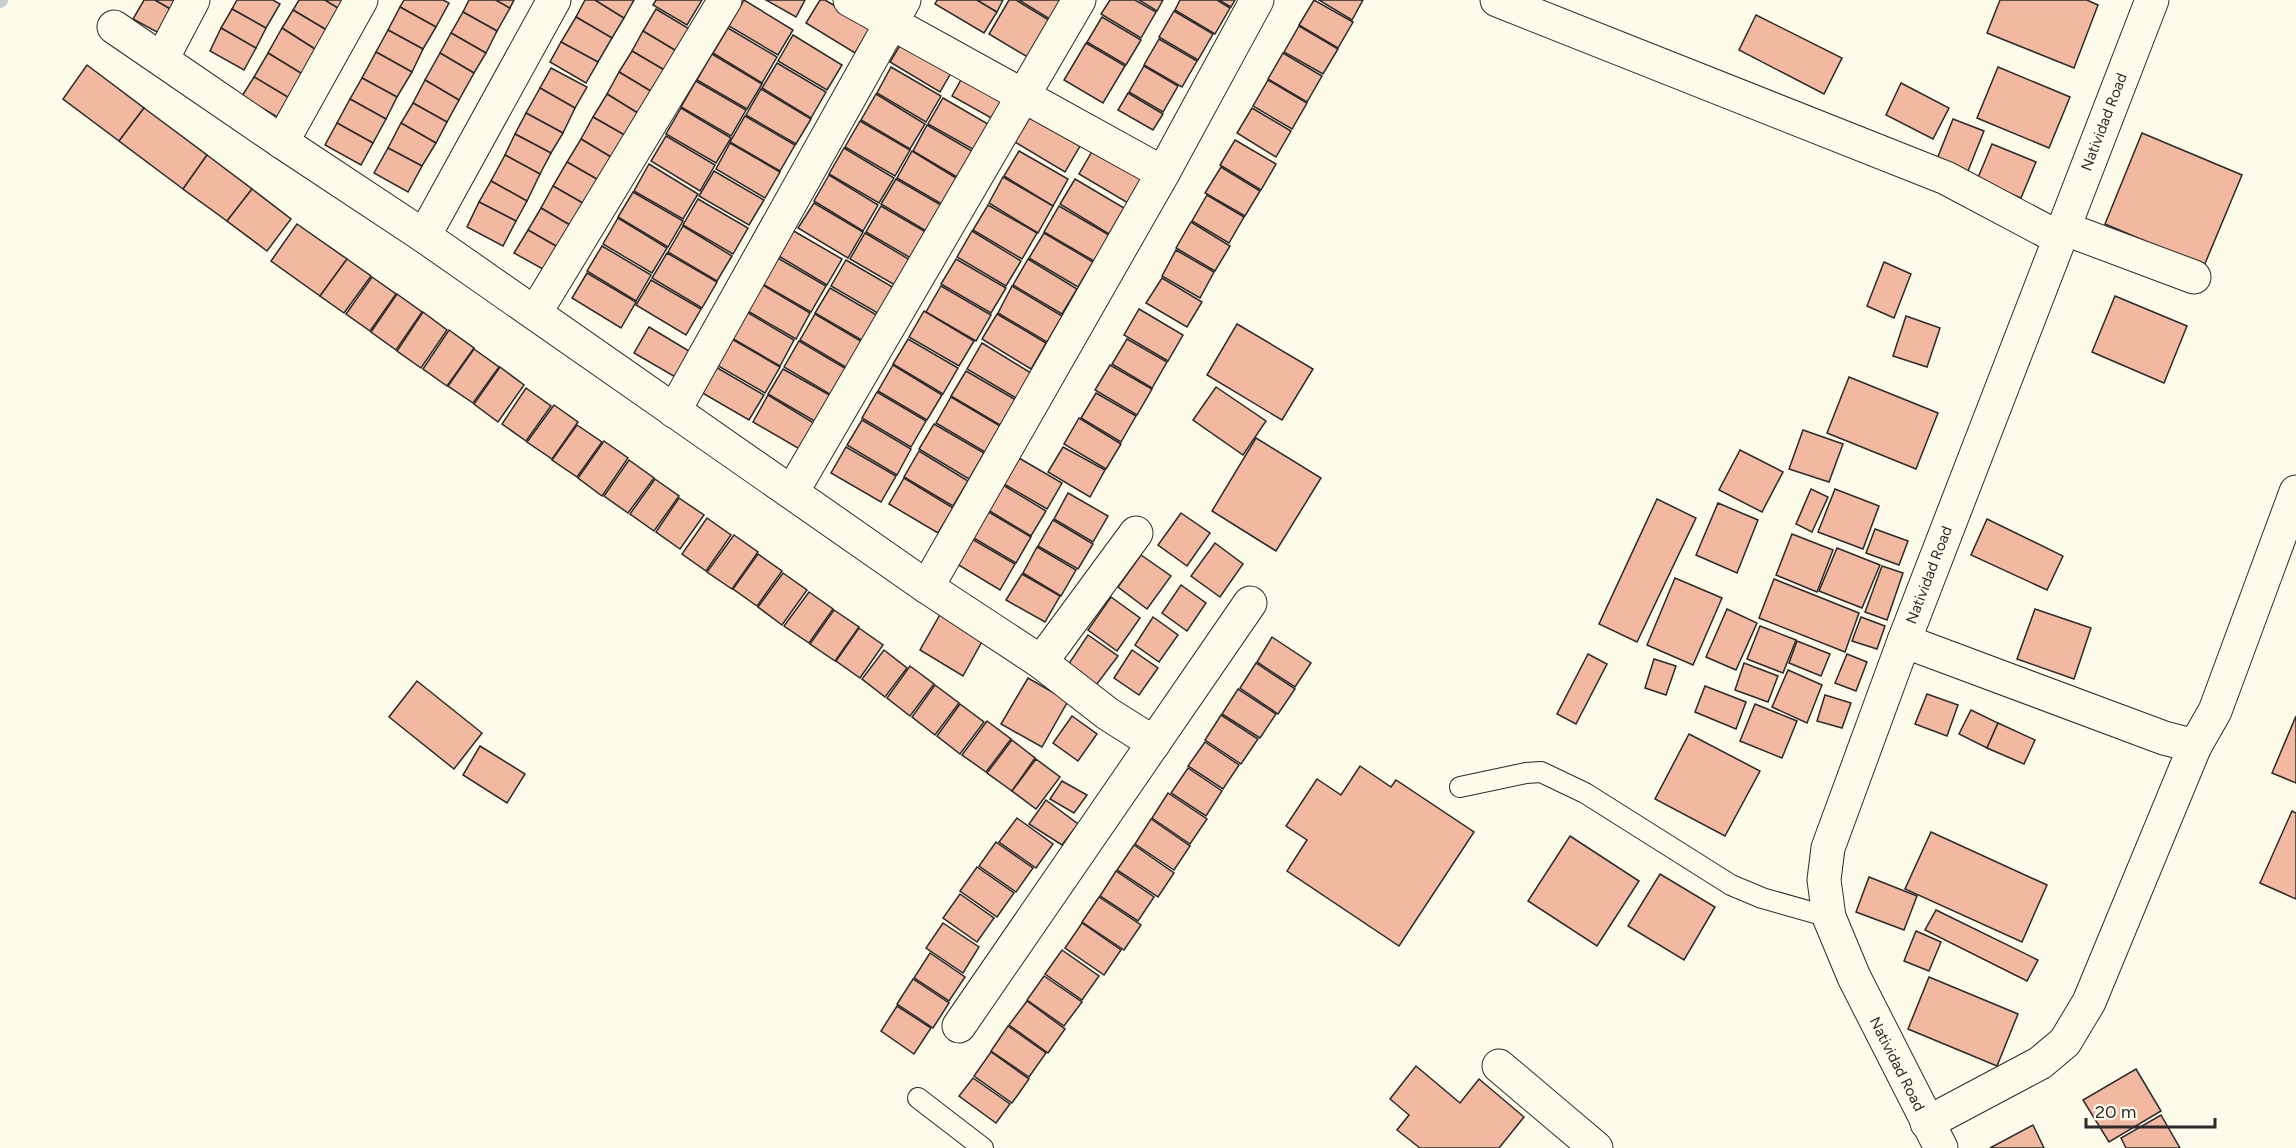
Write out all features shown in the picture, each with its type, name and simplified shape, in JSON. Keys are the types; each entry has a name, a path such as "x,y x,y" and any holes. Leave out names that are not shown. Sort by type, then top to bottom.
{"street":[{"path":"162,59 193,0"},
{"path":"282,142 361,0"},
{"path":"424,236 554,0"},
{"path":"535,313 725,0"},
{"path":"850,0 898,12 1024,96 1163,173"},
{"path":"792,492 1080,0"},
{"path":"927,587 1163,173 1257,0"},
{"path":"1497,0 1946,178 2061,233 2194,277"},
{"name":"Natividad Road","path":"1934,1136 1854,977 1829,917 1824,880 1828,848 1904,640 2152,0"},
{"path":"674,411 898,12"},
{"path":"114,27 424,236 927,587 1041,662 1108,714 1154,743"},
{"path":"1934,1136 2040,1063 2065,1041 2089,1002 2195,746 2215,711 2296,492"},
{"path":"1041,662 1136,533"},
{"path":"959,1026 1250,603"},
{"path":"1904,640 2164,738 2195,746"},
{"path":"1499,1066 1596,1148"}],"lane":[{"path":"1460,787 1541,772 1585,793 1731,885 1762,898 1829,917"},
{"path":"918,1098 983,1148"}],"building":[{"path":"144,0 155,0 181,15 168,38 133,19"},
{"path":"155,0 189,0 181,15"},
{"path":"237,0 273,0 280,4 266,28 232,9"},
{"path":"299,0 325,0 343,11 330,32 293,10"},
{"path":"325,0 349,0 343,11"},
{"path":"404,0 443,0 449,3 436,27 400,7"},
{"path":"469,0 496,0 510,8 497,31 463,12"},
{"path":"496,0 514,0 510,8"},
{"path":"585,0 595,0 624,18 612,38 576,17"},
{"path":"595,0 634,0 624,18"},
{"path":"656,0 702,0 687,25 653,5"},
{"path":"744,0 793,30 778,55 729,26"},
{"path":"766,0 805,0 796,17"},
{"path":"820,0 825,0 871,27 855,53 806,23"},
{"path":"937,0 977,0 997,12 984,33 935,4"},
{"path":"977,0 1003,0 997,12"},
{"path":"1009,0 1016,0 1052,22 1031,59 989,34"},
{"path":"1019,0 1065,0 1053,21"},
{"path":"1110,0 1135,0 1156,12 1141,38 1101,14"},
{"path":"1139,0 1163,0 1157,11"},
{"path":"1180,0 1217,0 1230,8 1215,34 1175,10"},
{"path":"1219,0 1235,0 1231,7"},
{"path":"1314,0 1353,22 1338,48 1299,25"},
{"path":"1319,0 1363,0 1352,20"},
{"path":"2000,0 2087,0 2098,5 2074,68 1987,33"},
{"path":"400,7 436,27 423,49 388,30"},
{"path":"232,9 266,28 256,48 221,28"},
{"path":"656,9 691,30 678,52 643,31"},
{"path":"293,10 330,32 318,51 282,28"},
{"path":"1174,11 1213,34 1198,60 1159,37"},
{"path":"463,12 497,31 486,53 451,33"},
{"path":"1756,15 1842,58 1824,94 1739,50"},
{"path":"576,17 612,38 598,62 561,42"},
{"path":"1102,17 1141,40 1126,65 1087,42"},
{"path":"1299,26 1338,49 1323,74 1284,52"},
{"path":"221,28 256,48 244,70 210,51"},
{"path":"282,28 318,51 304,75 268,53"},
{"path":"728,28 777,57 762,83 713,53"},
{"path":"388,30 423,49 412,72 376,52"},
{"path":"643,31 678,52 666,71 632,51"},
{"path":"451,33 486,53 474,73 440,53"},
{"path":"793,35 842,65 827,90 778,61"},
{"path":"905,37 955,66 940,92 890,62"},
{"path":"1159,39 1197,61 1182,87 1144,65"},
{"path":"561,42 598,62 586,83 550,62"},
{"path":"1086,43 1125,66 1103,103 1064,80"},
{"path":"632,51 666,71 654,93 619,72"},
{"path":"376,52 412,72 397,97 362,78"},
{"path":"268,53 304,75 291,99 254,77"},
{"path":"440,53 474,73 459,100 425,80"},
{"path":"1283,53 1322,76 1307,102 1268,79"},
{"path":"712,54 762,84 747,109 697,80"},
{"path":"777,63 826,92 811,118 762,88"},
{"path":"87,65 144,108 119,141 63,99"},
{"path":"1144,66 1178,86 1163,112 1129,92"},
{"path":"891,67 941,96 926,122 877,93"},
{"path":"1998,67 2070,97 2049,148 1977,118"},
{"path":"551,68 587,87 575,108 540,88"},
{"path":"967,69 1017,98 1002,124 952,96"},
{"path":"619,72 654,93 641,115 607,94"},
{"path":"254,77 291,99 279,118 242,96"},
{"path":"362,78 397,97 386,119 350,99"},
{"path":"425,80 459,100 447,122 413,103"},
{"path":"1268,80 1307,103 1292,129 1253,106"},
{"path":"696,81 746,110 731,136 681,107"},
{"path":"1901,83 1949,108 1933,139 1886,115"},
{"path":"540,88 575,108 563,133 526,113"},
{"path":"761,89 811,119 796,144 746,115"},
{"path":"1128,93 1163,114 1153,130 1118,110"},
{"path":"607,94 641,115 628,137 593,117"},
{"path":"876,94 925,124 910,149 861,120"},
{"path":"943,98 993,127 978,152 928,124"},
{"path":"350,99 386,119 373,143 337,123"},
{"path":"413,103 447,122 436,143 401,123"},
{"path":"144,108 207,155 183,189 119,141"},
{"path":"681,108 731,138 716,163 666,134"},
{"path":"1252,108 1291,131 1276,157 1237,133"},
{"path":"526,113 563,133 551,153 515,134"},
{"path":"745,116 795,145 780,171 730,142"},
{"path":"593,117 628,137 616,160 581,139"},
{"path":"1030,117 1080,146 1065,172 1015,142"},
{"path":"1953,119 1984,131 1966,176 1935,164"},
{"path":"860,121 910,150 895,176 845,147"},
{"path":"337,123 373,143 361,165 325,145"},
{"path":"401,123 436,143 422,166 388,148"},
{"path":"927,125 977,154 962,180 913,151"},
{"path":"2142,133 2242,175 2204,266 2105,224"},
{"path":"515,134 551,153 540,174 505,155"},
{"path":"666,136 715,165 700,191 651,161"},
{"path":"581,139 616,160 602,182 567,162"},
{"path":"1235,140 1276,164 1261,190 1220,165"},
{"path":"730,143 780,172 765,198 716,169"},
{"path":"1992,144 2036,162 2021,198 1977,180"},
{"path":"388,148 422,166 408,192 374,173"},
{"path":"844,148 894,178 879,203 829,174"},
{"path":"1094,148 1143,178 1128,203 1079,174"},
{"path":"912,151 961,181 947,207 897,178"},
{"path":"1019,151 1068,179 1053,206 1004,176"},
{"path":"207,155 252,189 227,221 183,189"},
{"path":"505,155 540,174 527,201 491,181"},
{"path":"567,162 602,182 588,206 553,186"},
{"path":"649,164 698,194 683,219 634,191"},
{"path":"1221,167 1260,191 1245,216 1205,193"},
{"path":"714,171 764,200 749,225 699,196"},
{"path":"829,175 878,205 863,231 814,201"},
{"path":"1003,177 1053,206 1038,233 989,203"},
{"path":"896,179 946,208 931,234 881,204"},
{"path":"1075,179 1124,208 1109,234 1060,204"},
{"path":"491,181 527,201 516,221 479,202"},
{"path":"553,186 588,206 575,228 541,208"},
{"path":"252,189 291,219 267,251 227,221"},
{"path":"633,192 683,221 668,247 618,217"},
{"path":"1207,195 1244,217 1229,243 1192,221"},
{"path":"698,199 748,228 733,254 683,225"},
{"path":"479,202 516,221 503,246 467,227"},
{"path":"814,203 863,232 848,258 798,228"},
{"path":"988,205 1037,233 1022,259 973,230"},
{"path":"881,206 931,235 916,261 866,232"},
{"path":"1059,206 1109,235 1094,261 1044,232"},
{"path":"541,208 575,228 563,250 528,230"},
{"path":"618,218 667,248 652,273 603,244"},
{"path":"1191,222 1230,246 1215,271 1176,248"},
{"path":"297,224 347,259 320,296 271,261"},
{"path":"683,226 732,256 717,281 668,252"},
{"path":"528,230 563,250 550,273 514,253"},
{"path":"792,230 842,259 827,285 777,255"},
{"path":"972,231 1021,261 1006,286 957,257"},
{"path":"865,233 915,263 900,288 850,259"},
{"path":"1044,233 1093,262 1078,287 1029,258"},
{"path":"602,246 651,275 636,301 587,271"},
{"path":"1176,250 1214,272 1200,298 1162,276"},
{"path":"667,253 717,282 702,308 652,278"},
{"path":"776,257 826,286 811,312 761,283"},
{"path":"347,259 371,276 344,313 320,296"},
{"path":"956,259 1006,288 991,313 941,284"},
{"path":"1028,259 1077,289 1062,314 1013,285"},
{"path":"846,260 896,289 881,315 831,286"},
{"path":"1884,262 1911,274 1894,318 1867,306"},
{"path":"587,273 636,302 621,328 572,298"},
{"path":"372,277 396,294 370,331 346,314"},
{"path":"1162,278 1202,302 1187,327 1146,303"},
{"path":"651,280 701,309 686,335 636,305"},
{"path":"761,284 810,313 796,339 746,310"},
{"path":"941,286 991,315 976,341 926,312"},
{"path":"1012,286 1062,316 1047,342 998,313"},
{"path":"830,288 880,317 865,342 815,313"},
{"path":"397,294 422,312 396,350 371,332"},
{"path":"2115,296 2187,326 2164,383 2092,352"},
{"path":"1139,309 1183,335 1168,361 1124,335"},
{"path":"745,311 794,340 780,366 730,337"},
{"path":"924,311 974,341 959,366 909,337"},
{"path":"423,312 447,330 421,368 397,351"},
{"path":"815,314 864,343 849,369 800,340"},
{"path":"997,314 1046,343 1031,369 982,339"},
{"path":"1906,316 1940,328 1927,367 1893,356"},
{"path":"1237,324 1313,369 1282,420 1207,375"},
{"path":"649,327 699,357 684,382 634,353"},
{"path":"449,330 474,348 447,386 423,369"},
{"path":"730,338 780,367 765,393 715,364"},
{"path":"908,339 958,368 943,394 893,364"},
{"path":"1127,339 1167,362 1152,388 1112,364"},
{"path":"799,341 848,370 833,396 784,367"},
{"path":"982,343 1031,373 1016,398 967,369"},
{"path":"474,349 499,367 473,403 448,386"},
{"path":"893,365 942,395 927,420 878,391"},
{"path":"1110,365 1152,389 1137,415 1095,390"},
{"path":"714,366 764,395 749,420 699,391"},
{"path":"500,367 524,385 498,422 474,404"},
{"path":"783,369 833,397 818,423 768,394"},
{"path":"966,371 1016,400 1000,425 951,396"},
{"path":"1849,377 1938,413 1916,469 1827,433"},
{"path":"1216,387 1266,421 1243,455 1193,420"},
{"path":"526,388 551,406 526,441 502,424"},
{"path":"877,392 926,421 911,447 862,418"},
{"path":"1096,393 1136,416 1121,442 1081,418"},
{"path":"768,395 817,425 803,451 753,422"},
{"path":"951,397 1000,426 985,452 936,423"},
{"path":"554,405 578,422 552,459 527,442"},
{"path":"1079,418 1121,444 1106,469 1064,444"},
{"path":"862,420 911,449 897,475 847,445"},
{"path":"934,424 984,453 969,479 919,449"},
{"path":"577,425 602,442 577,477 552,460"},
{"path":"1803,430 1843,444 1829,482 1789,469"},
{"path":"1256,438 1321,478 1276,551 1212,511"},
{"path":"604,441 628,458 602,496 578,478"},
{"path":"846,447 896,476 881,502 831,473"},
{"path":"1063,447 1105,470 1090,497 1048,472"},
{"path":"1740,450 1783,472 1762,512 1719,490"},
{"path":"919,451 968,481 953,506 904,477"},
{"path":"1019,458 1062,483 1047,509 1004,484"},
{"path":"629,460 654,478 628,513 604,496"},
{"path":"904,478 953,508 938,533 889,504"},
{"path":"655,479 679,496 654,531 630,514"},
{"path":"1003,485 1046,511 1031,536 988,510"},
{"path":"1811,489 1828,497 1812,532 1796,524"},
{"path":"1835,489 1879,506 1863,549 1818,532"},
{"path":"1068,493 1108,516 1093,542 1054,519"},
{"path":"679,498 704,515 680,549 656,532"},
{"path":"1657,499 1696,518 1637,642 1599,624"},
{"path":"1718,503 1758,520 1737,573 1696,555"},
{"path":"987,511 1031,537 1016,563 972,537"},
{"path":"1181,513 1210,533 1187,566 1158,545"},
{"path":"707,518 731,535 706,571 682,554"},
{"path":"1987,519 2063,556 2047,590 1971,555"},
{"path":"1053,520 1093,544 1078,569 1038,546"},
{"path":"1875,529 1908,541 1899,565 1866,553"},
{"path":"1792,534 1833,550 1817,592 1776,575"},
{"path":"734,535 758,552 732,589 707,572"},
{"path":"972,539 1015,564 1000,590 957,564"},
{"path":"1215,543 1243,564 1220,597 1191,576"},
{"path":"1037,547 1076,570 1061,596 1023,573"},
{"path":"1837,548 1880,565 1862,608 1819,591"},
{"path":"758,554 782,571 757,606 733,589"},
{"path":"1141,555 1171,576 1147,609 1118,587"},
{"path":"1882,566 1903,573 1887,620 1865,612"},
{"path":"783,573 807,590 782,625 758,607"},
{"path":"1022,574 1060,596 1045,622 1006,600"},
{"path":"1675,578 1722,598 1693,665 1647,645"},
{"path":"1774,579 1859,613 1845,652 1759,618"},
{"path":"1181,585 1206,603 1187,631 1162,613"},
{"path":"809,592 833,609 809,643 784,626"},
{"path":"1111,597 1140,618 1117,651 1088,630"},
{"path":"1727,609 1757,623 1736,670 1706,657"},
{"path":"2035,609 2091,628 2074,679 2017,659"},
{"path":"834,610 859,627 835,661 810,644"},
{"path":"942,611 985,636 963,676 920,650"},
{"path":"1153,617 1178,635 1159,662 1135,645"},
{"path":"1861,617 1885,626 1877,649 1852,641"},
{"path":"1760,626 1796,640 1783,673 1747,659"},
{"path":"859,628 883,645 860,678 836,661"},
{"path":"1088,635 1118,656 1094,688 1066,668"},
{"path":"1272,637 1311,663 1295,687 1257,662"},
{"path":"1797,641 1830,654 1821,676 1789,663"},
{"path":"884,650 907,668 885,697 862,679"},
{"path":"1132,650 1158,668 1139,695 1114,678"},
{"path":"1588,654 1607,664 1576,724 1557,714"},
{"path":"1847,654 1867,662 1856,691 1835,683"},
{"path":"1654,659 1676,666 1666,695 1645,688"},
{"path":"1256,663 1295,689 1278,714 1240,688"},
{"path":"1744,663 1778,676 1768,702 1735,690"},
{"path":"910,666 934,684 910,716 887,698"},
{"path":"1788,670 1822,685 1807,723 1772,707"},
{"path":"1028,678 1068,701 1042,747 1001,724"},
{"path":"417,681 482,733 454,769 389,717"},
{"path":"935,685 959,703 935,735 912,717"},
{"path":"1705,686 1746,702 1736,729 1695,712"},
{"path":"1238,689 1276,714 1260,738 1222,714"},
{"path":"1927,694 1958,705 1947,736 1915,724"},
{"path":"1825,695 1851,703 1842,728 1817,721"},
{"path":"960,704 984,722 960,754 937,736"},
{"path":"1755,704 1797,721 1782,758 1740,741"},
{"path":"1971,710 1998,723 1987,748 1959,734"},
{"path":"1221,715 1258,739 1241,764 1205,740"},
{"path":"1072,716 1097,734 1078,761 1053,743"},
{"path":"2296,716 2296,783 2272,773"},
{"path":"987,721 1011,739 986,772 962,755"},
{"path":"1998,723 2035,740 2024,764 1987,748"},
{"path":"1689,734 1760,771 1725,836 1655,799"},
{"path":"1012,740 1035,758 1012,791 987,773"},
{"path":"1205,742 1239,765 1223,789 1188,766"},
{"path":"480,746 525,774 507,803 463,775"},
{"path":"1036,759 1060,777 1036,809 1012,791"},
{"path":"1360,766 1391,787 1396,780 1474,832 1399,946 1287,871 1307,840 1286,826 1317,779 1341,795"},
{"path":"1188,768 1222,791 1206,816 1171,793"},
{"path":"1062,781 1087,795 1074,813 1050,799"},
{"path":"1168,793 1207,819 1190,844 1152,818"},
{"path":"1046,800 1078,824 1062,845 1029,824"},
{"path":"2292,811 2296,813 2296,899 2260,883"},
{"path":"1017,818 1053,844 1036,868 999,842"},
{"path":"1151,819 1190,846 1174,870 1135,844"},
{"path":"1931,832 2047,885 2022,942 1905,889"},
{"path":"1570,836 1639,881 1597,946 1528,901"},
{"path":"996,842 1033,868 1016,892 979,866"},
{"path":"1134,845 1174,873 1158,897 1117,870"},
{"path":"977,867 1014,893 997,917 960,891"},
{"path":"1116,871 1154,897 1138,921 1100,896"},
{"path":"1660,874 1715,907 1684,960 1628,926"},
{"path":"1869,877 1917,896 1904,930 1856,912"},
{"path":"960,894 994,918 977,942 943,918"},
{"path":"1099,897 1141,925 1124,950 1082,922"},
{"path":"1936,910 2038,960 2027,981 1925,930"},
{"path":"943,923 979,947 963,973 926,948"},
{"path":"1082,923 1121,950 1104,975 1065,948"},
{"path":"1916,931 1941,942 1929,971 1904,961"},
{"path":"1062,950 1099,976 1082,1000 1045,974"},
{"path":"930,953 965,977 949,1001 914,978"},
{"path":"1044,976 1082,1002 1064,1026 1027,1000"},
{"path":"1929,977 2018,1014 1997,1066 1908,1029"},
{"path":"913,979 949,1003 933,1028 897,1004"},
{"path":"1027,1001 1065,1029 1048,1053 1009,1025"},
{"path":"897,1006 931,1028 914,1054 881,1031"},
{"path":"1008,1026 1046,1053 1029,1077 991,1051"},
{"path":"991,1052 1029,1079 1012,1103 974,1076"},
{"path":"1416,1066 1460,1103 1479,1079 1524,1117 1499,1148 1420,1148 1397,1130 1409,1115 1390,1099"},
{"path":"2136,1069 2161,1111 2109,1142 2083,1100"},
{"path":"973,1078 1010,1104 996,1123 959,1096"},
{"path":"2161,1115 2180,1148 2126,1148 2121,1138"},
{"path":"2033,1125 2044,1148 1990,1148"}]}
